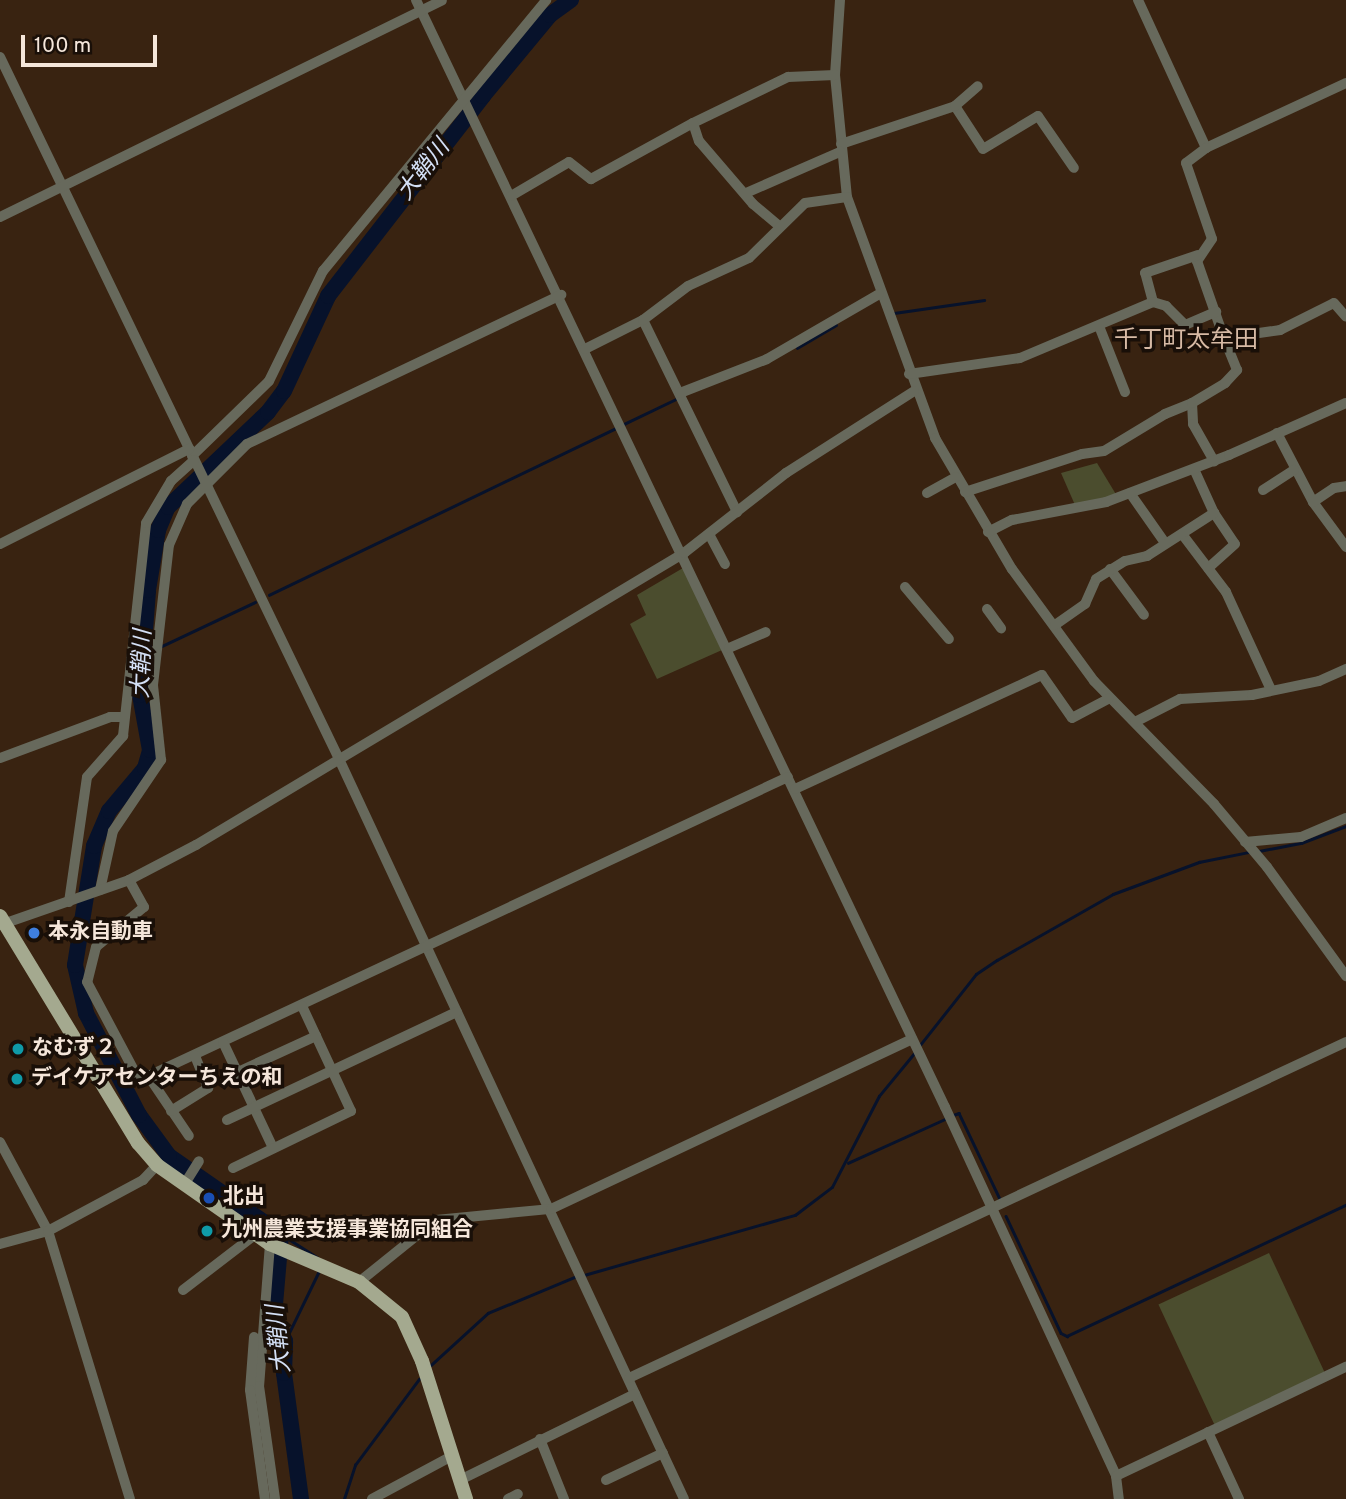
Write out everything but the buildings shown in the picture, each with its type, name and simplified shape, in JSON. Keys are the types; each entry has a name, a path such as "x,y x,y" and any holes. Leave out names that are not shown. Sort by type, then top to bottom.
{"main road":[{"path":"2,922 138,1143 157,1165 186,1181 272,1245 312,1265 359,1282 402,1317 428,1378 466,1499"}],"street":[{"path":"0,218 419,5 442,0"},
{"path":"71,900 87,777 121,742 146,523 171,481 269,381 317,279 466,101 546,0"},
{"path":"840,0 835,75 847,197 914,391 956,477 988,532 1108,699 1135,722 1246,843 1346,976"},
{"path":"1138,0 1206,148"},
{"path":"419,5 621,420 946,1107 1116,1476 1119,1499"},
{"path":"0,57 427,946 684,1499"},
{"path":"511,196 569,162 591,179 788,77 835,75"},
{"path":"1153,302 1145,273 1198,256 1210,246 1212,239 1186,163 1206,148 1346,83"},
{"path":"746,193 841,148 956,106 978,86"},
{"path":"956,106 983,149 1038,116 1074,169"},
{"path":"693,124 699,141 780,227"},
{"path":"585,349 643,320 688,286 749,258 815,198 834,202 847,197"},
{"path":"965,492 1083,454 1104,452 1165,414 1192,404 1225,383 1237,370 1198,256"},
{"path":"680,393 767,359 879,294"},
{"path":"97,890 113,831 160,760 154,699 157,656 172,533 187,504 247,444 561,295"},
{"path":"909,374 1020,358 1153,302 1166,306 1185,326 1216,312"},
{"path":"1224,338 1280,330 1334,303 1346,317"},
{"path":"643,320 737,512"},
{"path":"1099,326 1125,392"},
{"path":"2,922 129,880 197,845 684,553 786,473 914,391"},
{"path":"988,532 1012,520 1130,493 1214,461 1346,403"},
{"path":"1192,404 1193,424 1214,461"},
{"path":"1277,433 1313,502 1346,547"},
{"path":"0,544 193,457"},
{"path":"1194,468 1214,513 1235,546 1208,568"},
{"path":"1263,489 1294,470"},
{"path":"927,493 956,477"},
{"path":"1313,502 1334,488 1346,486"},
{"path":"1130,493 1165,543"},
{"path":"1055,625 1085,604 1096,579 1110,569 1147,556 1214,513"},
{"path":"709,534 725,564"},
{"path":"1182,534 1226,592 1270,690"},
{"path":"1110,569 1144,615"},
{"path":"905,587 949,639"},
{"path":"987,609 1001,628"},
{"path":"729,648 766,632"},
{"path":"1135,722 1180,699 1270,690 1319,681 1346,669"},
{"path":"795,789 1042,675 1072,718 1108,699"},
{"path":"0,758 110,716 122,717"},
{"path":"129,880 144,906 96,947 87,982 136,1076 149,1077 788,777"},
{"path":"1246,843 1301,837 1346,818"},
{"path":"233,1168 351,1111 302,1006"},
{"path":"227,1120 457,1012"},
{"path":"238,1072 316,1036"},
{"path":"359,1282 436,1220 551,1209 913,1041"},
{"path":"223,1042 274,1147"},
{"path":"629,1378 1346,1042"},
{"path":"171,1111 199,1098 208,1087 195,1056"},
{"path":"149,1077 189,1136"},
{"path":"0,1142 48,1231 130,1497 116,1499"},
{"path":"186,1181 199,1161"},
{"path":"0,1244 48,1231 143,1180 157,1165"},
{"path":"183,1290 256,1234"},
{"path":"272,1245 262,1314 258,1386 275,1499"},
{"path":"262,1314 255,1332 250,1390 265,1499"},
{"path":"1116,1476 1346,1367"},
{"path":"460,1480 635,1394"},
{"path":"1208,1432 1239,1499"},
{"path":"540,1439 564,1499"},
{"path":"606,1480 663,1453"},
{"path":"372,1499 452,1456"}],"green space":[{"path":"1097,463 1117,496 1075,505 1061,473"},
{"path":"683,568 722,650 657,679 630,624 646,615 637,595"},
{"path":"1269,1253 1326,1374 1215,1426 1158,1305"}],"waterway":[{"name":"大鞘川","path":"301,1499 284,1373 285,1341 274,1316 281,1234 169,1156 139,1115 86,1013 75,965 94,846 109,811 145,768 150,750 140,695 148,590 158,530 168,507 268,412 284,391 328,296 483,96 550,15 571,0"},
{"path":"894,313 984,300"},
{"path":"797,348 836,325"},
{"path":"622,425 676,399"},
{"path":"269,595 616,428"},
{"path":"160,647 255,602"},
{"path":"144,654 154,650"},
{"path":"1259,851 1301,843 1346,826"},
{"path":"920,1045 976,974 997,960 1113,894 1199,862 1249,852"},
{"path":"584,1275 795,1215 832,1187 879,1096 916,1051"},
{"path":"953,1115 959,1113 1000,1199"},
{"path":"848,1163 947,1118"},
{"path":"1006,1216 1061,1333 1067,1336 1346,1205"},
{"path":"281,1234 317,1257"},
{"path":"285,1341 319,1271"},
{"path":"431,1365 488,1313 577,1276"},
{"path":"344,1499 355,1465 419,1379"}],"place":[{"name":"本永自動車","path":"34,933"},
{"name":"なむず２","path":"18,1049"},
{"name":"デイケアセンターちえの和","path":"17,1079"},
{"name":"北出","path":"209,1198"},
{"name":"九州農業支援事業協同組合","path":"207,1231"}],"district":[{"name":"千丁町太牟田","path":"1186,342"}]}
